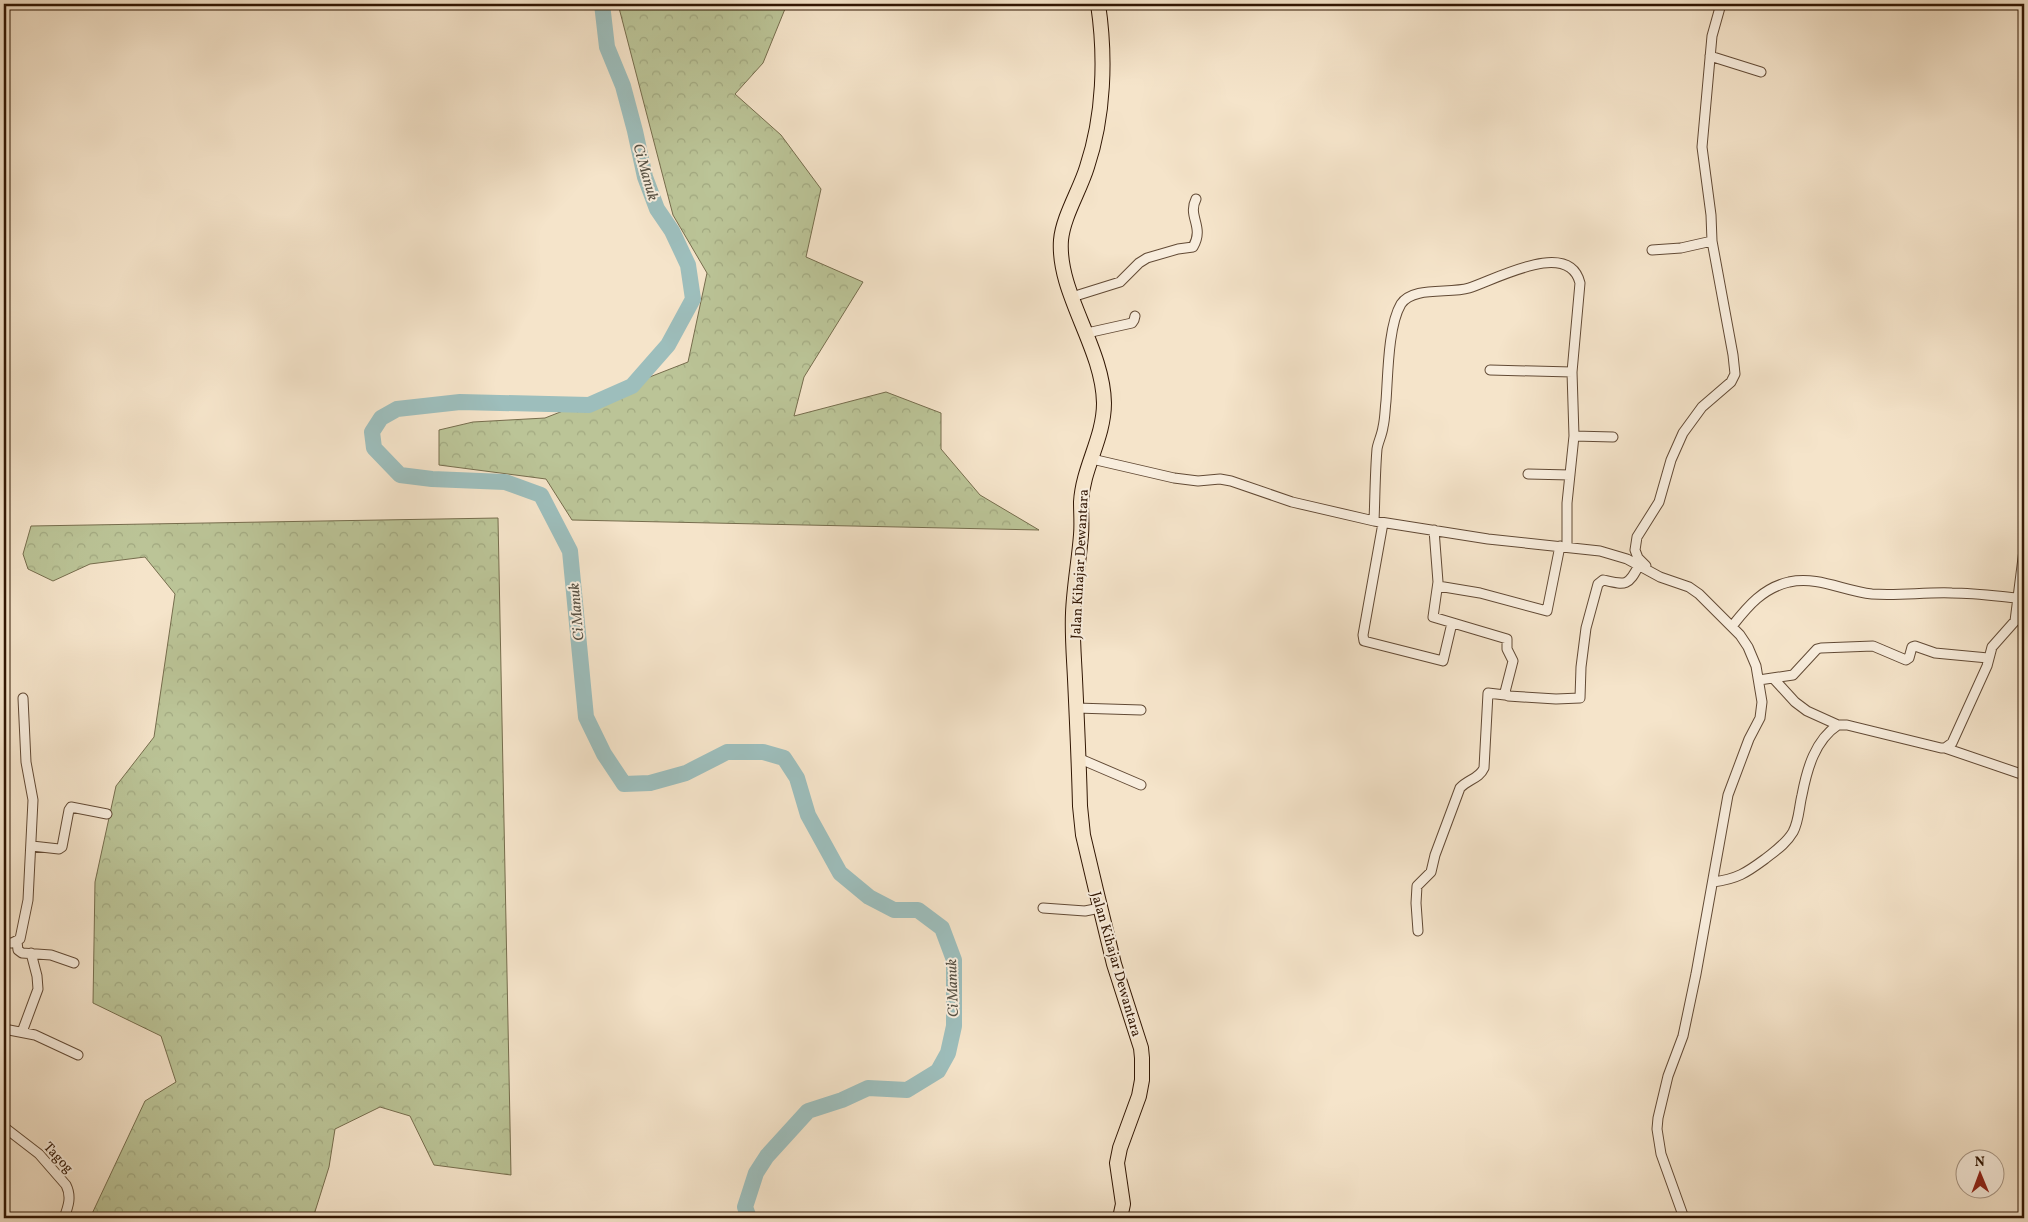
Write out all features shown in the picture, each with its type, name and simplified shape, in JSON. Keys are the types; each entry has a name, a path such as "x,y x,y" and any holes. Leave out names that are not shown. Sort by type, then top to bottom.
{"main road":[{"name":"Jalan Kihajar Dewantara","path":"1098,4 1102,37 1102,74 1098,116 1089,162 1064,226 1061,239 1062,259 1072,297 1087,333 1101,376 1104,403 1101,432 1087,468 1082,490 1081,533 1073,613 1082,829 1114,964 1141,1048 1143,1070 1139,1096 1120,1148 1117,1163 1123,1204 1120,1218"}],"street":[{"path":"1660,577 1638,558 1635,544 1637,537 1659,502 1671,460 1683,433 1702,407 1731,382 1735,374 1712,241 1702,147 1712,36 1720,4"},
{"path":"1710,56 1761,72"},
{"path":"1072,297 1120,282 1139,263 1147,258 1178,249 1193,247 1198,231 1193,210 1196,199"},
{"path":"1652,250 1681,248 1712,241"},
{"path":"1438,586 1480,593 1547,611 1564,547 1574,436 1572,372 1580,283 1574,271 1567,266 1558,263 1539,263 1470,288 1453,292 1422,292 1407,297 1396,313 1392,334 1383,426 1377,450 1378,522 1363,635 1364,642 1443,661 1452,623"},
{"path":"1087,333 1132,323 1134,316"},
{"path":"1490,370 1572,372"},
{"path":"1574,436 1613,437"},
{"path":"1092,459 1198,482 1220,479 1292,502 1378,522 1488,539 1600,551 1627,559 1660,577 1689,587 1733,626 1748,647 1759,680 1762,702 1760,718 1750,738 1728,795 1683,1036 1668,1076 1658,1118 1657,1129 1661,1154 1684,1218"},
{"path":"1528,474 1570,475"},
{"path":"1434,530 1438,586 1433,616 1507,638 1507,649 1513,662 1505,695"},
{"path":"1945,748 1956,737 1987,666 1994,644 2014,624 2024,550"},
{"path":"1418,931 1417,886 1431,872 1435,855 1460,788 1482,774 1484,768 1488,693 1556,699 1580,698 1581,667 1586,628 1598,582 1603,580 1626,584 1632,578 1639,565"},
{"path":"1733,626 1758,596 1788,582 1806,580 1822,581 1874,594 1952,593 2017,598"},
{"path":"1759,680 1787,677 1795,674 1821,648 1873,646 1907,660 1910,658 1911,648 1915,646 1935,653 1988,658"},
{"path":"1773,678 1795,702 1807,711 1838,725 1847,724 1945,748 2024,775"},
{"path":"23,698 26,762 34,800 28,900 21,935 17,942 20,952 51,955 74,963"},
{"path":"1076,708 1141,710"},
{"path":"1713,882 1738,878 1746,874 1788,839 1796,826 1802,794 1814,755 1824,738 1838,725"},
{"path":"1078,758 1141,784"},
{"path":"32,846 62,847 71,808 107,814"},
{"path":"1043,908 1085,911 1100,908"},
{"path":"4,943 17,942"},
{"path":"22,1032 38,990 37,976 31,954"},
{"path":"4,1029 22,1032 51,1042 78,1056"},
{"name":"Tagog","path":"4,1127 39,1154 66,1185 69,1206 64,1218"}],"green space":[{"path":"618,4 787,4 763,63 735,94 781,135 821,189 806,257 863,282 804,377 794,416 886,392 941,413 941,449 980,495 1039,530 572,520 546,479 439,465 439,430 473,422 545,418 688,362 707,273 673,215"},
{"path":"498,518 511,1175 434,1165 410,1116 380,1107 335,1129 329,1167 313,1218 90,1218 145,1101 176,1082 161,1036 93,1003 95,882 116,786 154,737 175,594 145,557 90,564 53,581 28,569 23,554 31,526"}],"waterway":[{"name":"Ci Manuk","path":"602,4 607,47 623,86 645,177 657,209 672,231 688,265 693,299 668,345 632,386 589,405 460,402 397,409 381,418 372,432 374,448 400,475 432,479 505,482 541,495 570,551 586,717 604,754 624,784 650,783 686,773 727,752 763,752 784,758 797,778 808,815 840,873 869,897 894,910 918,910 942,928 954,960 954,1026 948,1053 938,1071 907,1090 868,1088 842,1100 808,1111 767,1156 756,1173 745,1207 749,1218"}]}
